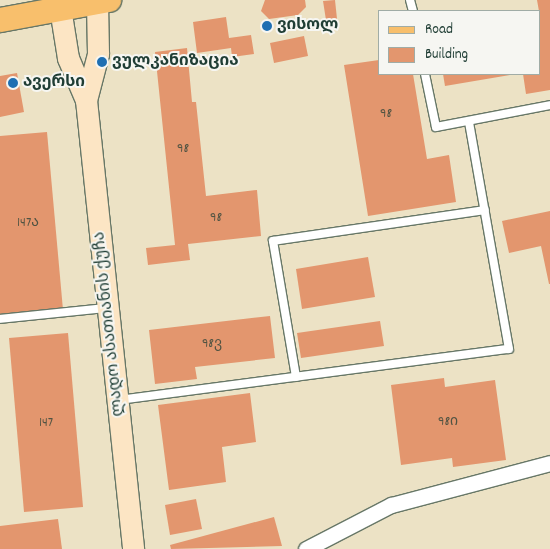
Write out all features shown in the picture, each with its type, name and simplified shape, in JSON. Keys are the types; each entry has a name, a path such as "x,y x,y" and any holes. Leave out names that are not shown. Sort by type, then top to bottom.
{"main road":[{"path":"0,20 59,4 101,1"},
{"name":"ლადო ასათიანის ქუჩა","path":"86,100 98,54 101,1"},
{"name":"ლადო ასათიანის ქუჩა","path":"59,4 68,58 86,100 133,549"}],"street":[{"path":"306,549 391,505 550,463"}],"lane":[{"path":"426,75 436,127 550,105"},
{"path":"118,400 509,349 469,121"},
{"path":"296,376 272,241 485,210"},
{"path":"0,319 108,308"}],"building":[{"path":"265,0 305,0 306,7 298,15 269,19 261,11"},
{"path":"335,0 337,19 326,20 323,1"},
{"path":"537,0 550,0 550,90 526,94 523,75 540,75"},
{"path":"226,17 229,38 251,35 254,54 232,57 231,48 197,53 193,22"},
{"path":"304,36 308,56 274,63 270,43"},
{"path":"187,48 192,102 196,102 206,196 257,190 261,236 188,244 190,260 148,265 146,248 175,245 155,52"},
{"path":"378,60 378,75 413,75 427,159 449,155 456,202 368,216 344,65"},
{"path":"17,73 24,112 0,117 0,76"},
{"path":"443,75 510,75 445,86"},
{"path":"47,132 63,310 0,315 0,136"},
{"path":"550,211 549,284 541,246 509,253 502,221"},
{"path":"368,257 375,297 302,309 296,269"},
{"path":"270,316 275,358 195,367 197,379 155,384 149,330"},
{"path":"380,321 384,346 301,358 297,333"},
{"path":"68,333 83,507 24,512 9,338"},
{"path":"444,378 445,387 495,380 506,460 453,467 452,458 401,465 391,385"},
{"path":"250,393 256,442 222,447 226,482 169,490 158,405"},
{"path":"196,499 202,529 170,535 165,505"},
{"path":"274,517 282,546 171,549 170,545"},
{"path":"58,519 62,549 0,549 0,526"}],"place":[{"name":"ვისოლ","path":"267,26"},
{"name":"ვულკანიზაცია","path":"102,62"},
{"name":"ავერსი","path":"13,83"}]}
